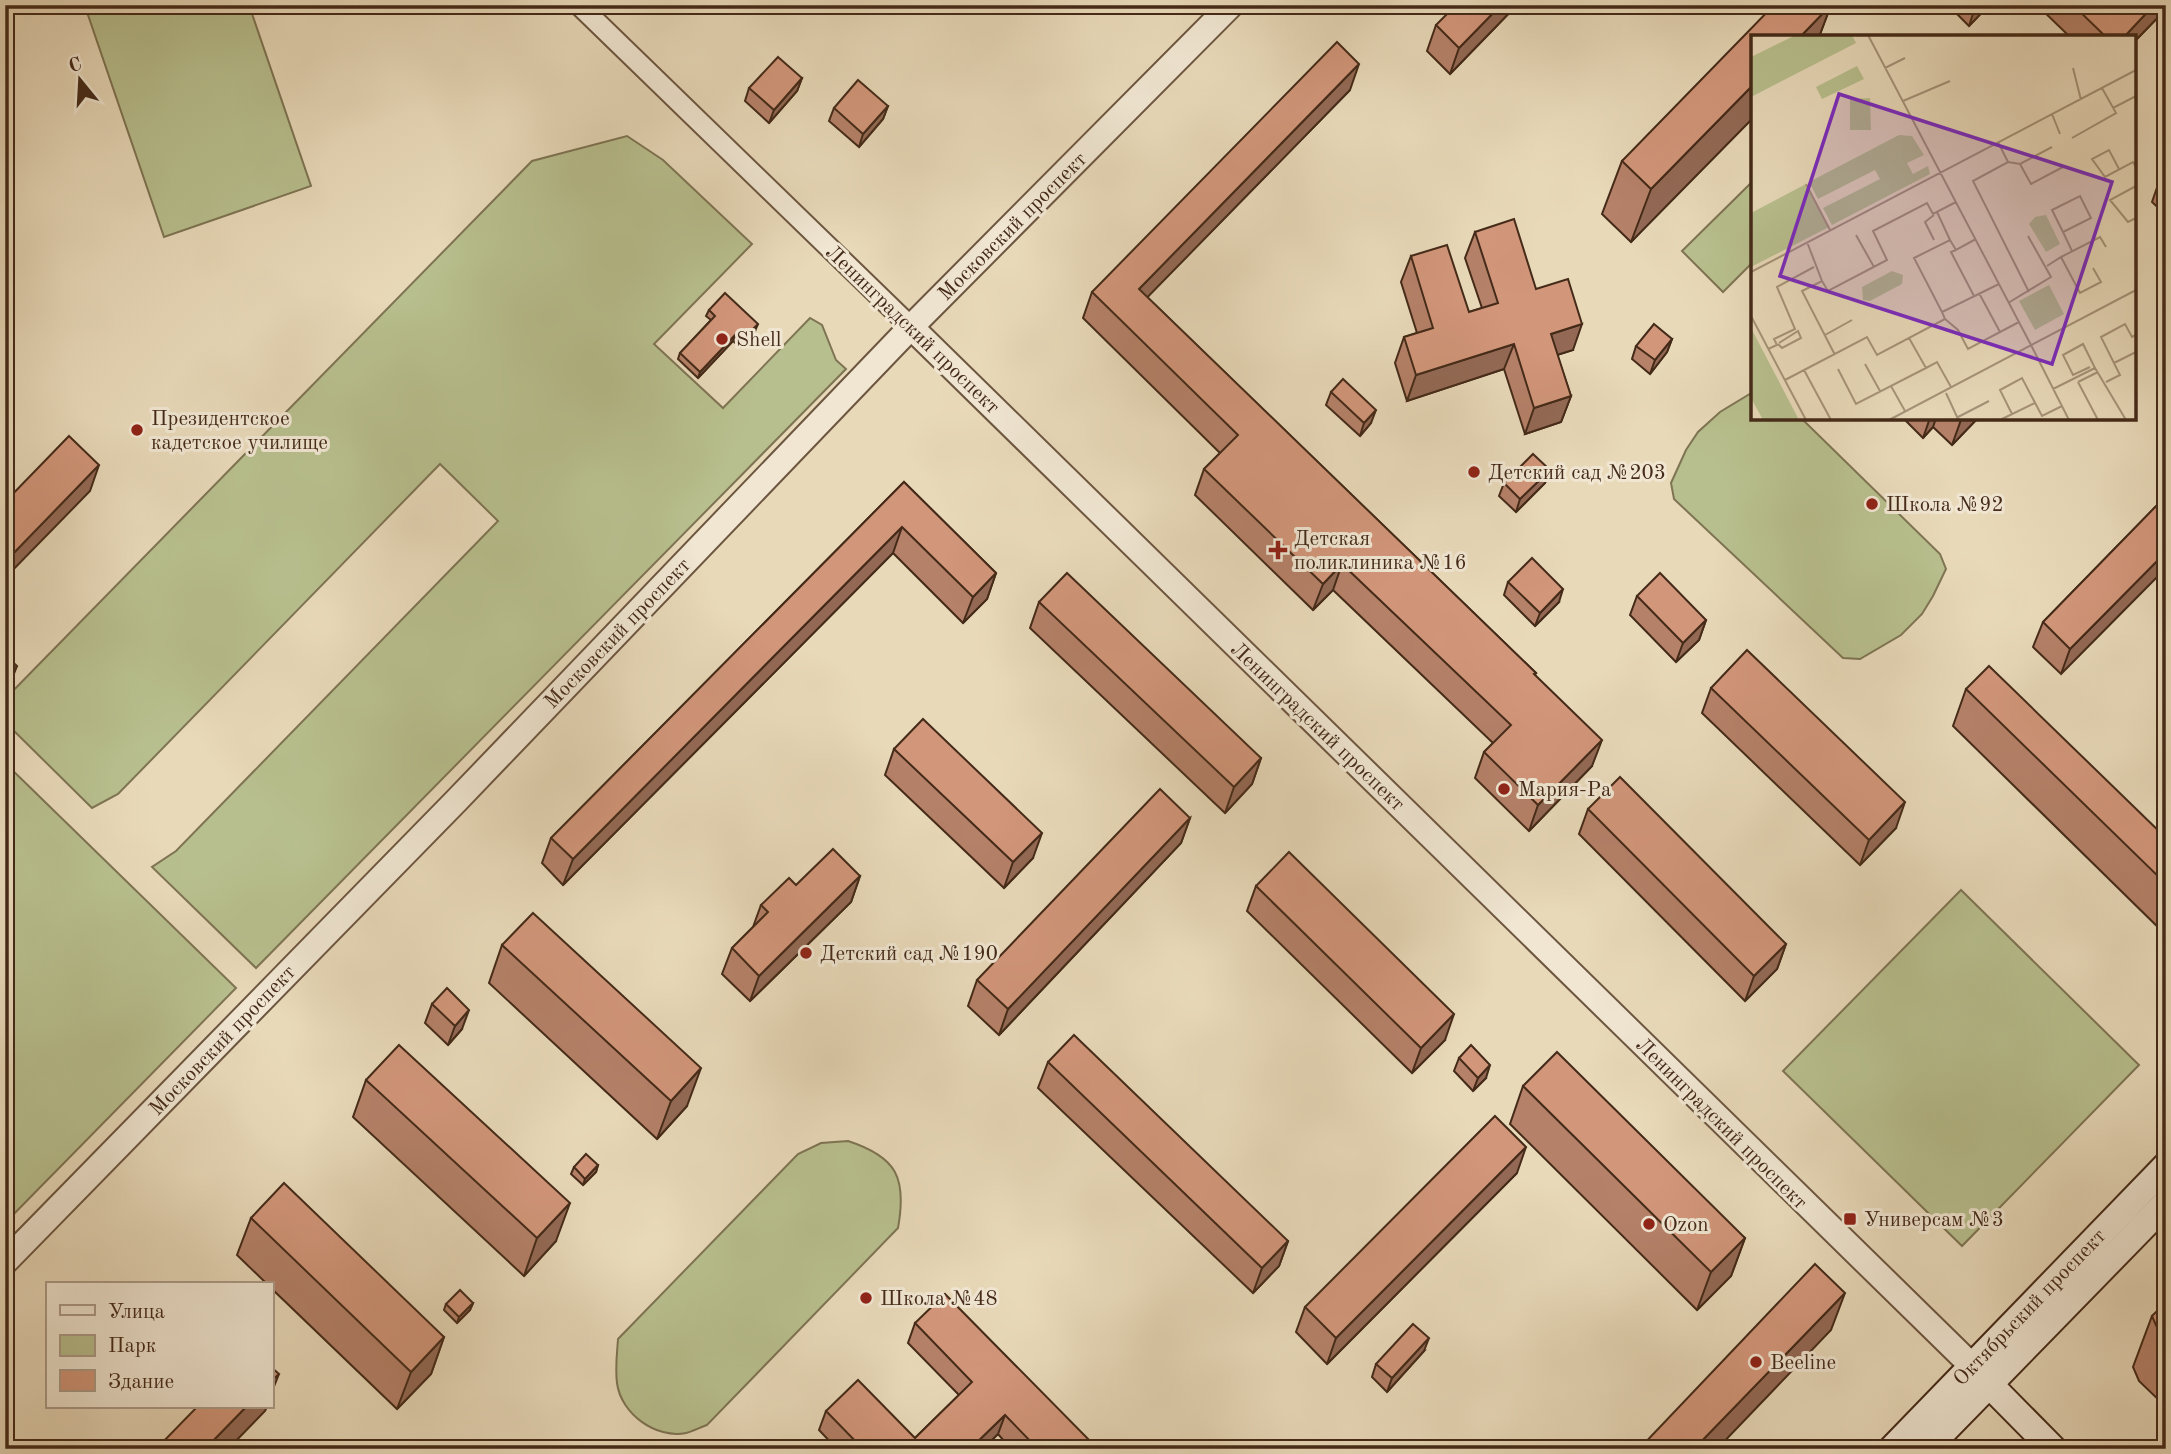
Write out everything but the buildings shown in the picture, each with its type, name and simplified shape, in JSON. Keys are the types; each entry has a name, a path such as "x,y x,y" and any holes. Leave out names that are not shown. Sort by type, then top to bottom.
{"main road":[{"name":"Октябрьский проспект","path":"1926,1449 1980,1375 2166,1166"},
{"name":"Октябрьский проспект","path":"1892,1449 1980,1375 2166,1203"},
{"name":"Ленинградский проспект","path":"1980,1375 2053,1449"}],"street":[{"name":"Ленинградский проспект","path":"579,5 1980,1375"},
{"name":"Московский проспект","path":"5,1262 457,800 911,327 1231,5"}],"green space":[{"path":"107,5 249,5 311,186 164,237 87,12"},
{"path":"627,136 663,160 752,244 654,344 723,408 810,318 822,325 836,360 846,369 256,968 152,867 176,851 498,521 440,464 118,794 92,808 5,722 5,699 532,161"},
{"path":"1751,183 1751,264 1723,292 1682,251"},
{"path":"1751,393 1751,420 1803,420 1940,554 1946,569 1933,596 1922,614 1901,635 1860,659 1843,658 1674,499 1671,483 1686,450 1698,432 1720,412"},
{"path":"5,763 236,988 5,1223"},
{"path":"1961,890 2139,1065 1962,1246 1783,1071"},
{"path":"848,1141 878,1154 895,1172 901,1196 898,1228 707,1425 675,1434 652,1428 642,1422 625,1405 620,1394 616,1372 618,1339 798,1154 821,1143"}],"place":[{"name":"Shell","path":"722,339"},
{"name":"Президентское кадетское училище","path":"137,430"},
{"name":"Детский сад №203","path":"1474,472"},
{"name":"Школа №92","path":"1872,504"},
{"name":"Детская поликлиника №16","path":"1278,550"},
{"name":"Мария-Ра","path":"1504,789"},
{"name":"Детский сад №190","path":"806,953"},
{"name":"Универсам №3","path":"1850,1219"},
{"name":"Ozon","path":"1649,1224"},
{"name":"Школа №48","path":"866,1298"},
{"name":"Beeline","path":"1756,1362"}]}
